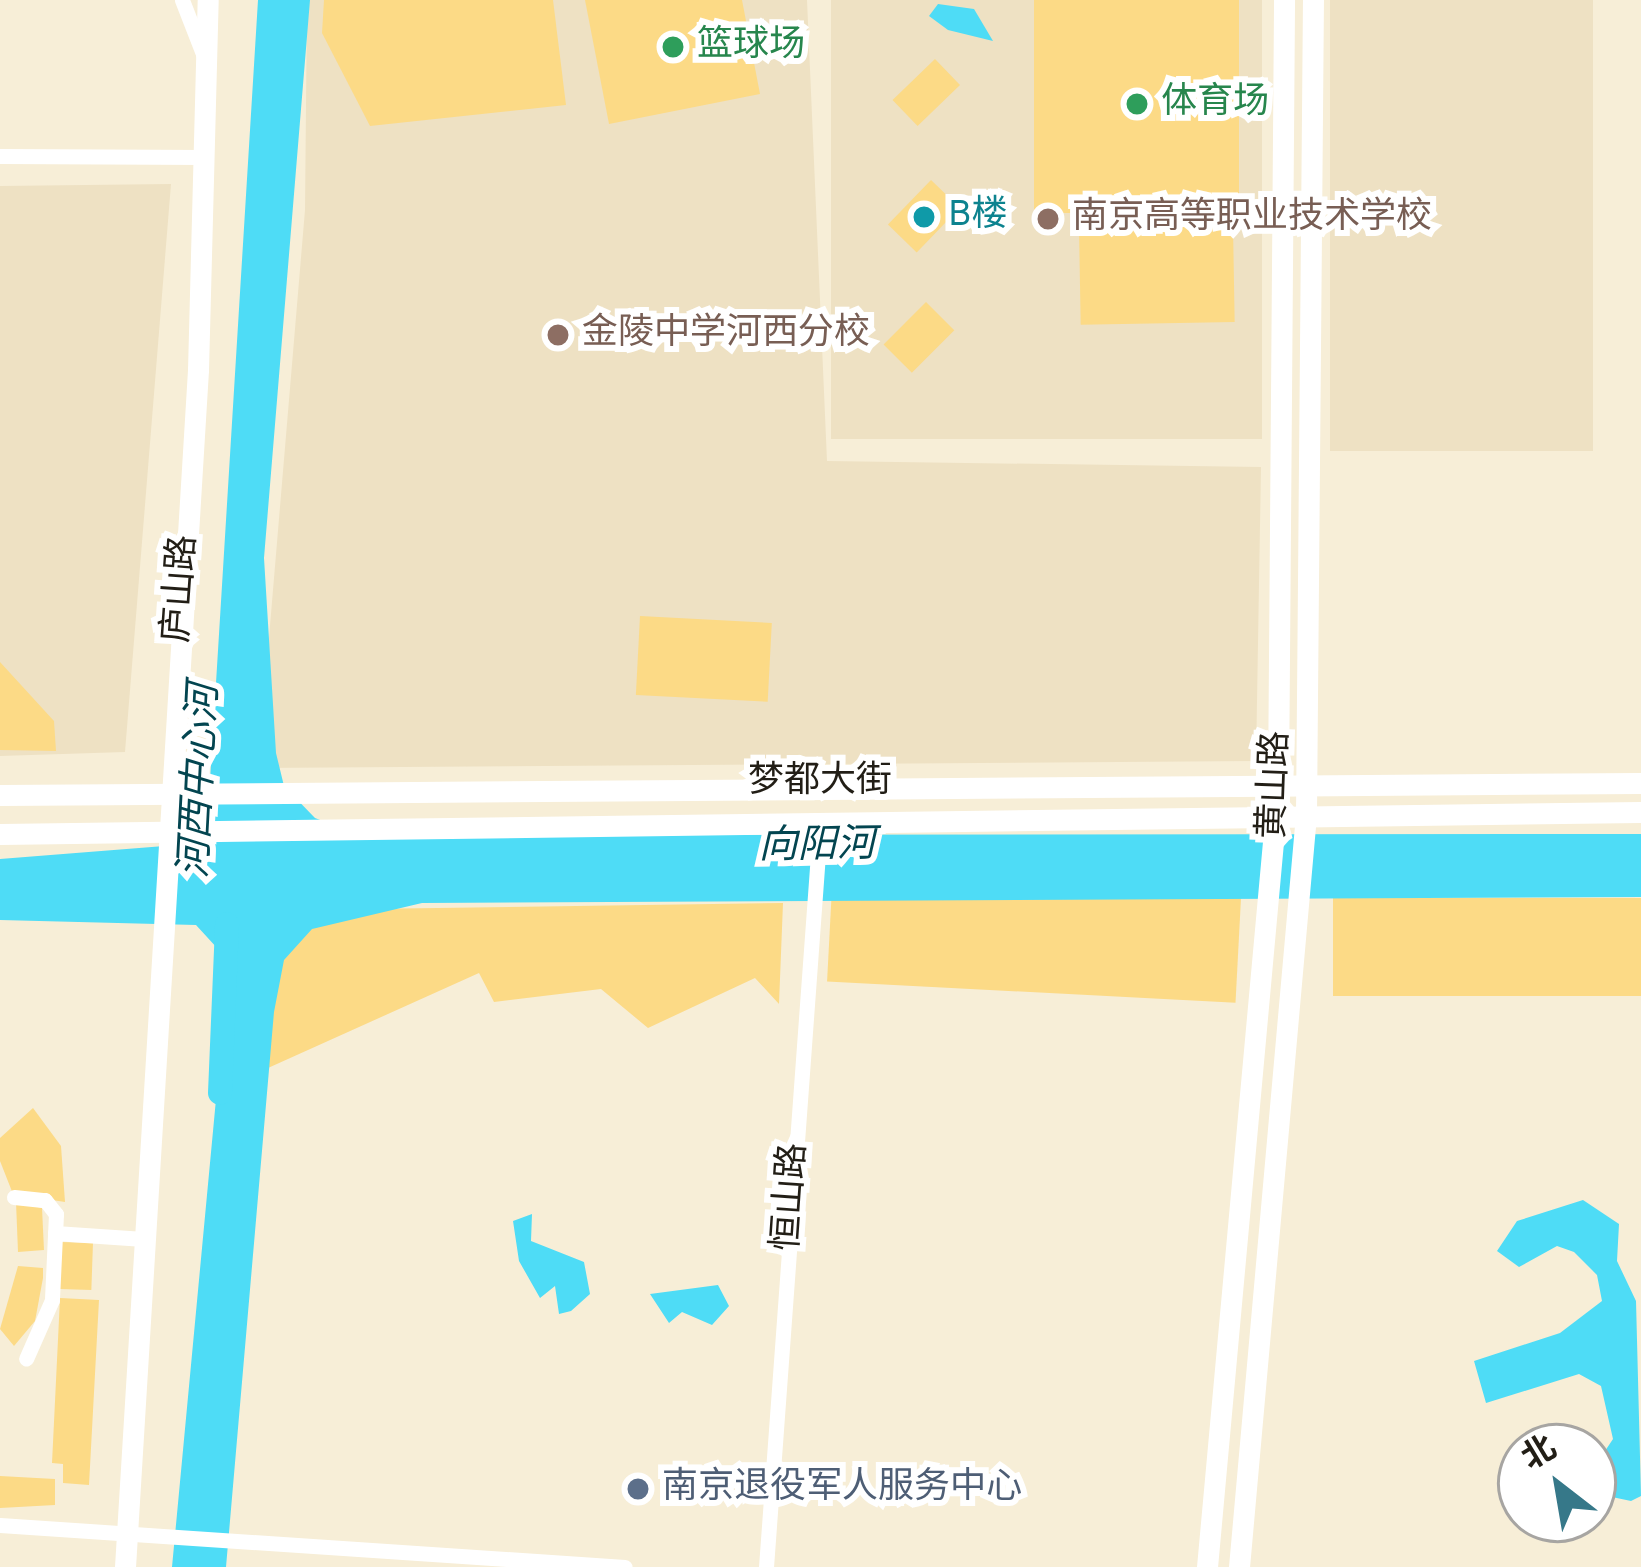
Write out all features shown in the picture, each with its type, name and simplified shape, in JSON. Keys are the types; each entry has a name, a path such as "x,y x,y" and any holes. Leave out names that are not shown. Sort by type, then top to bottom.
{"main road":[{"name":"庐山路","path":"125,1567 163,859 175,832 178,793 206,157 208,0"},
{"name":"黄山路","path":"1207,1567 1271,901 1277,787 1284,0"},
{"name":"黄山路","path":"1239,1567 1306,815 1313,0"},
{"name":"梦都大街","path":"0,795 1641,783"},
{"name":"梦都大街","path":"0,834 1641,812"},
{"path":"108,1567 128,1535"}],"street":[{"path":"182,0 207,62"},
{"path":"0,157 206,157"},
{"name":"恒山路","path":"766,1567 820,826"},
{"path":"14,1197 45,1200 56,1233 52,1300 26,1359"},
{"path":"56,1233 144,1239"},
{"path":"0,1525 434,1560 625,1567"}],"shaded area":[{"name":"金陵中学河西分校","path":"307,0 807,0 827,461 1261,467 1256,761 258,768 305,210"},
{"path":"324,0 553,0 566,105 370,126 322,33"},
{"name":"篮球场","path":"585,0 742,0 760,94 609,124"},
{"name":"南京高等职业技术学校","path":"831,0 1262,0 1262,439 831,439"},
{"name":"体育场","path":"1034,0 1239,0 1239,213 1034,213"},
{"path":"1330,0 1593,0 1593,451 1330,451"},
{"path":"935,59 960,85 918,126 893,100"},
{"path":"931,180 960,208 917,252 888,225"},
{"path":"171,184 125,752 0,756 0,186"},
{"path":"1233,226 1235,322 1081,325 1079,229"},
{"path":"926,302 954,330 912,373 884,344"},
{"path":"640,616 772,623 768,702 636,695"},
{"path":"0,662 54,721 56,751 0,750"},
{"path":"833,877 1241,898 1236,1003 827,981"},
{"path":"1333,898 1641,898 1641,996 1333,996"},
{"path":"783,903 779,1004 755,978 648,1028 601,989 494,1002 479,973 268,1068 261,940 292,910"},
{"path":"33,1108 61,1146 65,1202 13,1194 0,1161 0,1138"},
{"path":"16,1202 42,1208 44,1250 18,1252"},
{"path":"61,1242 93,1243 91,1290 59,1289"},
{"path":"18,1266 43,1268 43,1278 35,1321 14,1346 0,1329"},
{"path":"60,1298 99,1300 89,1485 63,1483 63,1464 52,1463"},
{"path":"0,1476 55,1479 55,1505 0,1508"}],"water":[{"name":"向阳河","path":"258,0 310,0 264,558 276,753 284,786 315,818 359,835 1641,834 1641,897 422,903 312,929 284,960 274,1012 226,1567 172,1567 229,961 196,925 0,920 0,859 177,845 208,813"},
{"path":"938,4 974,9 993,41 948,30 929,16"},
{"path":"1583,1200 1619,1224 1617,1261 1636,1301 1641,1496 1631,1501 1617,1498 1617,1423 1609,1423 1601,1386 1579,1374 1486,1403 1474,1361 1560,1333 1602,1301 1597,1275 1574,1252 1557,1246 1519,1267 1497,1251 1517,1221"},
{"path":"532,1214 531,1241 584,1262 590,1294 571,1311 559,1314 555,1286 540,1298 519,1261 513,1221"},
{"path":"718,1285 729,1306 712,1325 682,1312 669,1323 650,1294"}],"waterway":[{"name":"河西中心河","path":"220,1093 227,924"}],"place":[{"name":"篮球场","path":"673,47"},
{"name":"体育场","path":"1137,104"},
{"name":"B楼","path":"924,217"},
{"name":"南京高等职业技术学校","path":"1048,219"},
{"name":"金陵中学河西分校","path":"558,335"},
{"name":"南京退役军人服务中心","path":"638,1489"}]}
